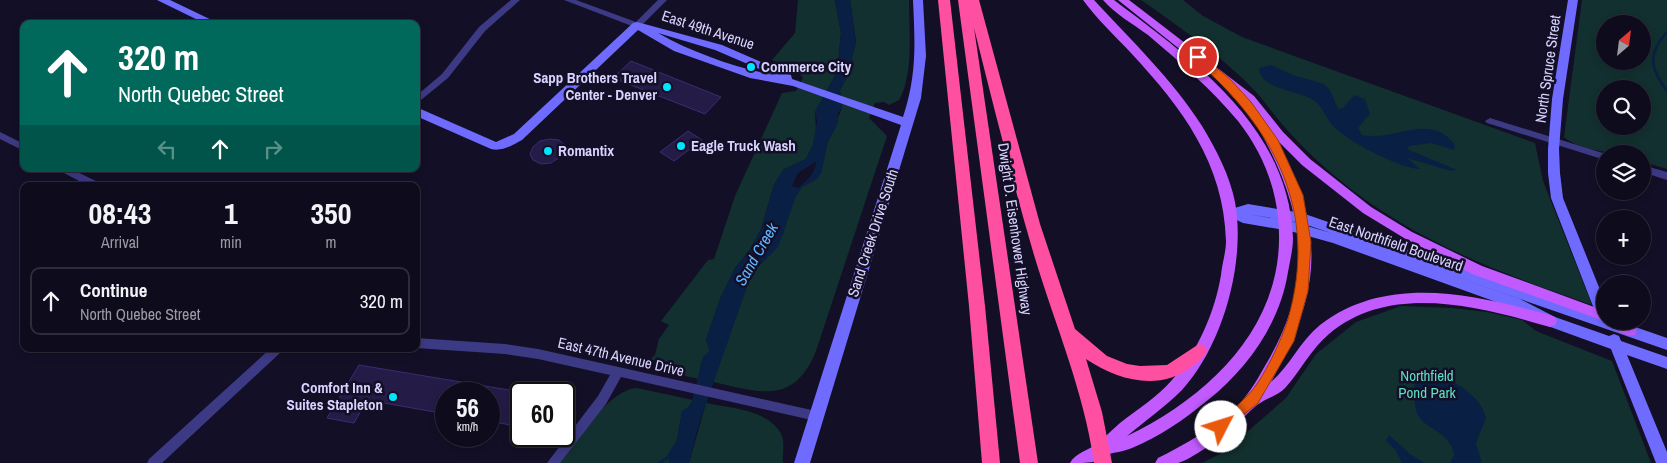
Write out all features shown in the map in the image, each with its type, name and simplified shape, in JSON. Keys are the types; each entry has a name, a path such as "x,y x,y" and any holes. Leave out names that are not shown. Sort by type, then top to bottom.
{"highway":[{"path":"944,0 977,306 990,463"},
{"name":"Dwight D. Eisenhower Highway","path":"964,0 1029,463"},
{"path":"973,0 1027,203 1087,395 1102,456"},
{"path":"1066,327 1082,347 1099,360 1132,373 1167,372 1183,364 1199,351"}],"main road":[{"path":"1088,0 1158,76 1199,128 1219,168 1232,213 1232,248 1226,283 1218,312 1199,351 1186,373 1168,394 1147,412 1118,432 1102,456"},
{"path":"1078,463 1102,456 1182,410 1212,389 1235,364 1258,334 1272,307 1284,271 1287,234 1285,213 1277,182 1261,146 1242,117 1204,75 1108,0"},
{"path":"1124,0 1250,100 1279,135 1306,162 1368,210 1408,235 1462,263 1596,316"},
{"path":"1226,80 1263,125 1279,152 1297,195 1305,230 1304,278 1297,316 1288,341 1254,399"},
{"path":"1163,463 1213,434 1254,399 1279,384 1302,351 1327,327 1357,309 1372,304 1410,298 1442,298 1488,305 1550,321"}],"street":[{"path":"162,0 207,20"},
{"path":"420,98 445,76 482,29 516,0"},
{"name":"East 49th Avenue","path":"568,0 761,63 795,83"},
{"path":"420,113 495,146 508,144 518,137 663,0"},
{"name":"Sand Creek Drive South","path":"802,463 908,123 919,76 921,49 918,0"},
{"name":"North Spruce Street","path":"1573,0 1553,142 1554,180 1557,198 1596,296"},
{"name":"East 49th Avenue","path":"637,24 678,49 754,75 795,83 908,123"},
{"path":"619,42 637,36 659,39"},
{"path":"1490,121 1596,154"},
{"path":"0,135 20,146"},
{"path":"1651,171 1667,176"},
{"path":"69,172 89,182"},
{"name":"East Northfield Boulevard","path":"1232,213 1243,218 1262,216 1302,218 1568,306 1667,344"},
{"name":"East Northfield Boulevard","path":"1262,216 1515,303 1550,321 1660,360"},
{"name":"North Spruce Street","path":"1610,330 1664,463"},
{"name":"East 47th Avenue Drive","path":"420,343 512,350 816,416"},
{"path":"153,463 274,352"},
{"path":"553,463 602,400 618,372"}],"green space":[{"path":"798,0 835,0 841,33 837,72 815,112 816,130 813,145 806,159 783,170 774,185 761,229 751,248 735,268 720,299 706,340 710,351 701,363 699,379 672,373 674,366 653,360 652,369 639,366 639,362 647,362 655,355 659,339 669,325 661,321 708,260 714,259 735,196 782,93 796,91 803,78 799,73 772,60 795,33"},
{"path":"850,0 909,0 909,65 904,90 899,100 889,105 884,102 875,103 869,118 887,136 816,351 807,369 786,388 774,391 760,391 713,382 747,286 755,270 783,234 790,209 801,188 821,173 827,144 842,108 840,90 853,66 852,57 856,42"},
{"path":"1141,0 1183,0 1203,16 1242,37 1535,143 1543,181 1592,305 1524,281 1458,253 1425,237 1364,199 1308,152 1256,92 1229,66 1201,43"},
{"path":"1582,0 1667,0 1667,169 1651,164 1651,145 1596,145 1596,150 1571,142 1564,137"},
{"name":"Northfield Pond Park","path":"1401,306 1452,308 1487,312 1522,320 1536,331 1612,361 1651,463 1202,463 1224,452 1286,398 1316,354 1356,322"},
{"path":"637,388 693,400 687,410 682,412 677,440 669,454 669,463 560,463 572,447 575,447 575,442 594,418 615,397"},
{"path":"706,403 736,408 756,414 774,424 783,439 783,463 689,463"}],"water":[{"name":"Sand Creek","path":"835,0 850,0 856,43 852,57 853,66 840,90 842,108 838,113 838,123 827,144 821,173 817,179 801,188 796,196 778,247 755,270 747,286 698,427 689,463 669,463 668,454 677,440 682,411 691,405 703,357 710,351 706,340 720,299 735,268 751,248 761,229 774,185 783,170 806,159 813,145 817,121 815,112 837,72 841,33","holes":["816,162 810,177 798,188 792,186 798,173"]},
{"path":"1271,65 1293,75 1324,84 1330,90 1338,109 1343,108 1354,95 1365,99 1370,114 1358,128 1362,135 1387,135 1423,129 1435,130 1445,135 1455,145 1454,150 1431,143 1409,146 1407,149 1457,170 1451,171 1407,158 1420,169 1411,168 1362,146 1334,127 1313,100 1266,81 1261,75 1259,68"},
{"path":"1426,370 1462,387 1470,393 1483,409 1486,418 1476,443 1482,463 1450,463 1454,455 1447,440 1419,417 1415,407 1414,379 1420,371"},
{"path":"1389,435 1410,454 1425,463 1402,463 1395,449 1386,441"}],"building":[{"name":"Sapp Brothers Travel Center - Denver","path":"631,61 721,97 705,114 613,78"},
{"name":"Eagle Truck Wash","path":"688,131 702,140 674,161 660,152"},
{"name":"Romantix","path":"559,140 565,145 563,155 551,163 541,164 533,160 530,154 533,147 540,141"},
{"name":"Comfort Inn & Suites Stapleton","path":"359,365 461,382 435,382 435,412 367,400 354,423 327,418"},
{"name":"Comfort Inn & Suites Stapleton","path":"500,388 510,390 510,425 500,423"}],"waterway":[{"path":"1667,32 1656,47 1653,61 1657,75 1667,91"},
{"path":"660,463 672,454"}],"place":[{"name":"Commerce City","path":"751,67"},
{"name":"Sapp Brothers Travel Center - Denver","path":"667,87"},
{"name":"Eagle Truck Wash","path":"681,146"},
{"name":"Romantix","path":"548,151"},
{"name":"Comfort Inn & Suites Stapleton","path":"393,397"}],"route":[{"path":"1198,57 1226,80 1263,125 1274,143 1297,195 1306,242 1302,291 1297,316 1288,341 1254,399 1221,427"}]}
